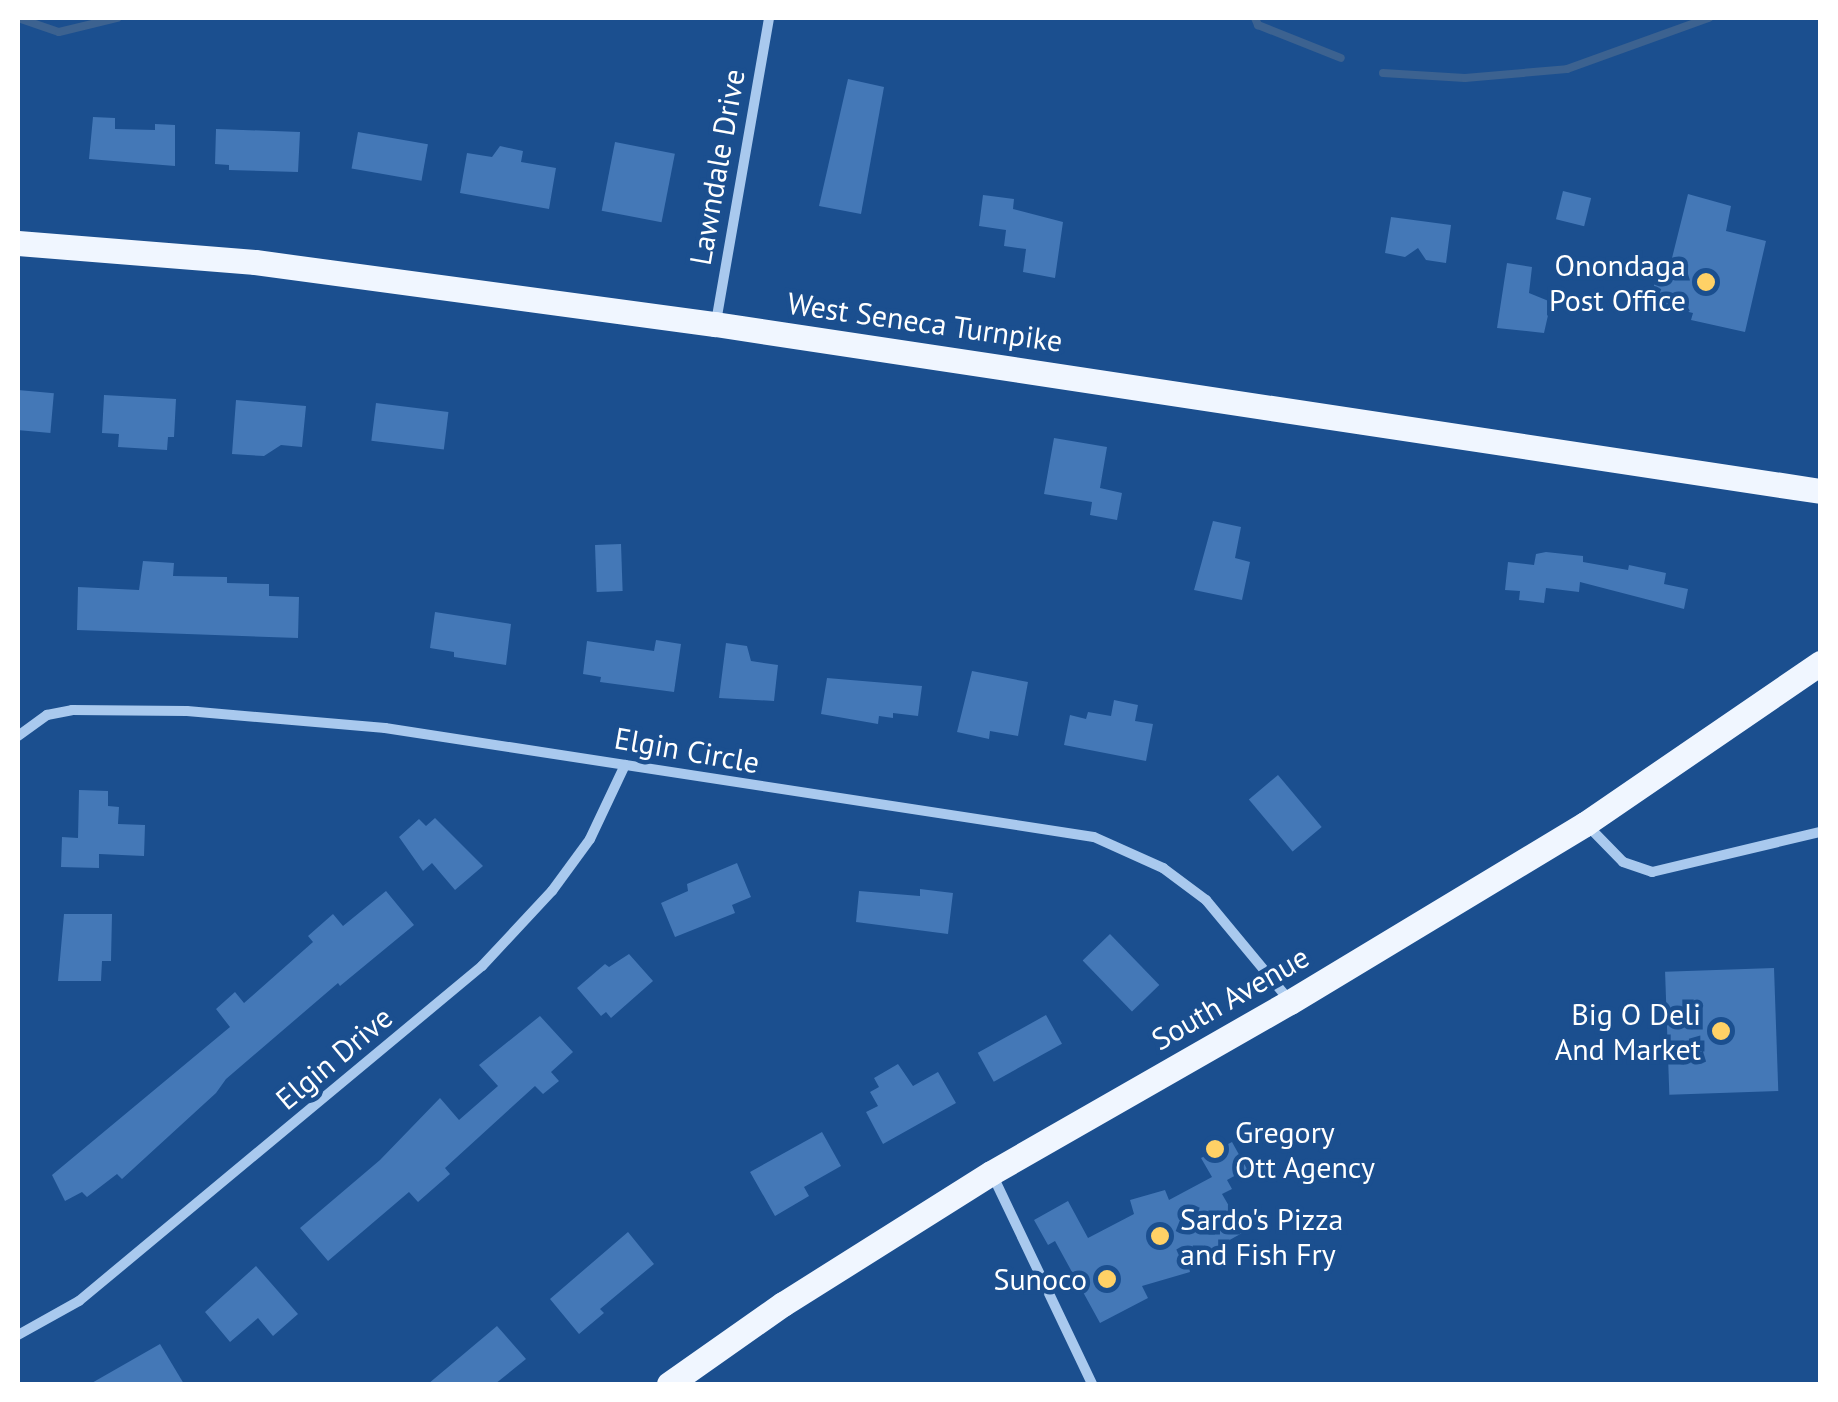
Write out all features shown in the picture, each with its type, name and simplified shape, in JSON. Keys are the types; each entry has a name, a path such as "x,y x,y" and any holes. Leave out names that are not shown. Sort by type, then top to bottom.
{"main road":[{"name":"West Seneca Turnpike","path":"18,244 255,262 715,324 1820,491"},
{"name":"South Avenue","path":"669,1384 782,1304 991,1173 1290,1002 1585,824 1820,664"}],"street":[{"name":"Lawndale Drive","path":"715,324 769,18"},
{"name":"Elgin Circle","path":"18,736 47,714 72,710 187,711 385,728 1094,837 1163,868 1206,900 1290,1002"},
{"name":"Elgin Drive","path":"18,1336 79,1301 482,966 552,891 590,838 625,765"},
{"path":"1585,824 1623,862 1652,872 1820,832"},
{"path":"991,1173 1092,1384"}],"building":[{"path":"848,79 884,87 861,214 819,206"},
{"path":"93,117 115,118 115,129 155,130 155,124 175,125 175,166 89,159"},
{"path":"216,129 300,132 298,172 229,170 229,165 215,164"},
{"path":"358,132 428,144 421,181 352,168"},
{"path":"615,142 675,154 662,222 602,211"},
{"path":"500,146 523,151 521,162 556,168 549,209 460,193 467,153 492,157"},
{"path":"1563,191 1591,198 1584,226 1556,219"},
{"name":"Onondaga Post Office","path":"1688,194 1731,206 1726,231 1766,241 1745,332 1691,320 1693,313 1650,303 1660,259 1671,262"},
{"path":"983,195 1014,199 1013,209 1063,222 1055,278 1023,272 1026,249 1004,246 1006,230 979,226"},
{"path":"1391,217 1451,225 1446,263 1426,260 1418,248 1405,257 1385,253"},
{"path":"1507,263 1532,267 1529,293 1551,302 1544,333 1497,328"},
{"path":"18,390 54,393 50,433 18,430"},
{"path":"104,395 176,399 174,437 168,437 167,450 118,447 119,434 102,433"},
{"path":"236,400 306,406 302,447 281,445 264,456 232,454"},
{"path":"376,403 448,412 444,450 371,441"},
{"path":"1054,438 1107,447 1100,488 1122,493 1117,520 1090,515 1092,502 1044,494"},
{"path":"1213,521 1241,527 1235,558 1250,562 1242,600 1194,590"},
{"path":"621,544 623,591 597,592 595,545"},
{"path":"1536,554 1583,556 1583,562 1628,570 1629,565 1666,573 1664,584 1688,589 1684,609 1580,582 1579,592 1546,588 1544,603 1519,600 1520,591 1505,590 1508,562 1534,565"},
{"path":"143,561 174,563 173,576 227,577 227,583 269,584 269,596 299,597 298,638 77,630 78,587 139,590"},
{"path":"435,612 511,624 506,665 454,657 454,652 430,648"},
{"path":"656,640 681,644 674,692 600,682 601,677 583,674 587,641 654,651"},
{"path":"726,643 747,646 751,661 778,665 774,701 719,698"},
{"path":"972,671 1028,682 1018,736 990,731 989,739 957,732"},
{"path":"827,678 922,686 918,716 893,713 893,718 879,716 878,724 821,714"},
{"path":"1114,700 1138,705 1135,721 1153,724 1146,761 1064,745 1070,715 1086,719 1088,712 1111,716"},
{"path":"1278,775 1322,827 1293,852 1249,799"},
{"path":"79,790 108,791 108,806 119,807 118,824 145,825 144,856 99,854 99,868 61,867 62,837 78,838"},
{"path":"435,818 483,866 455,890 432,863 423,871 399,837 419,819 426,826"},
{"path":"737,863 751,897 732,905 735,913 675,937 661,903 688,891 687,884"},
{"path":"920,889 953,893 948,934 856,922 859,891 920,896"},
{"path":"386,891 414,925 340,986 338,983 226,1079 216,1093 122,1179 117,1174 87,1197 82,1192 65,1201 52,1175 230,1027 216,1009 235,992 244,1003 313,942 308,936 333,914 343,926"},
{"path":"64,914 112,914 111,961 102,961 101,981 58,981"},
{"path":"1110,934 1159,985 1132,1011 1083,960"},
{"path":"629,954 653,981 611,1018 606,1012 601,1016 577,988 605,964 609,967"},
{"name":"Big O Deli And Market","path":"1774,968 1778,1091 1669,1095 1665,972"},
{"path":"1046,1015 1062,1044 994,1082 978,1053"},
{"path":"540,1016 573,1052 551,1072 559,1081 543,1094 535,1086 445,1168 450,1174 418,1202 409,1192 328,1261 300,1228 380,1160 440,1098 459,1120 498,1086 479,1065"},
{"path":"898,1064 913,1086 938,1072 956,1103 883,1144 866,1112 878,1106 870,1092 879,1087 874,1078"},
{"path":"822,1132 841,1166 804,1187 809,1196 775,1216 750,1172"},
{"path":"1232,1142 1247,1169 1227,1180 1232,1189 1222,1194 1244,1232 1188,1263 1190,1272 1142,1286 1148,1298 1100,1323 1055,1241 1048,1245 1034,1220 1068,1201 1088,1238 1134,1214 1130,1200 1165,1190 1169,1200 1212,1177 1201,1158"},
{"path":"628,1232 654,1264 600,1309 604,1313 579,1334 550,1299"},
{"path":"256,1266 298,1314 273,1336 258,1318 230,1342 205,1312"},
{"path":"497,1326 526,1359 495,1384 428,1384"},
{"path":"160,1344 184,1384 90,1384"}],"waterway":[{"path":"18,18 59,32 117,18"},
{"path":"1255,18 1258,25 1341,58"},
{"path":"1383,73 1465,78 1567,69 1709,18"}],"place":[{"name":"Onondaga Post Office","path":"1706,282"},
{"name":"Big O Deli And Market","path":"1721,1031"},
{"name":"Gregory Ott Agency","path":"1215,1149"},
{"name":"Sardo's Pizza and Fish Fry","path":"1160,1236"},
{"name":"Sunoco","path":"1107,1279"}]}
